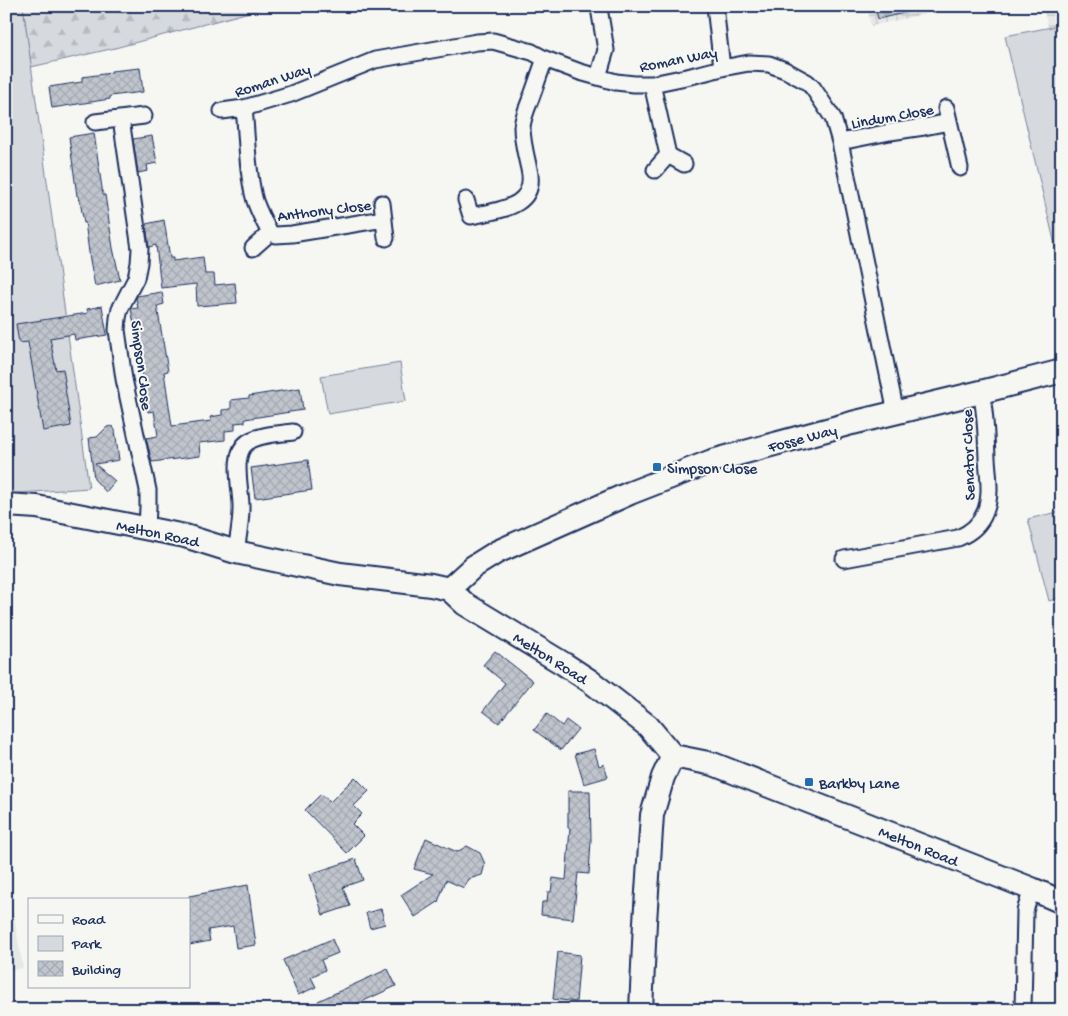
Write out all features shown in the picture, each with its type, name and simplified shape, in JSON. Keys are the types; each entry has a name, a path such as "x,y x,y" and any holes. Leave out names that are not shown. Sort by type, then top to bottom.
{"street":[{"path":"715,6 722,68"},
{"path":"597,8 606,50 598,77"},
{"name":"Roman Way","path":"222,111 244,108 291,94 375,60 477,42 493,42 532,52 580,72 616,82 634,84 652,84 749,63 769,64 785,70 807,82 833,118 840,142 896,413"},
{"path":"466,200 470,216 511,207 521,202 525,196 529,188 530,174 522,128 524,116 545,58"},
{"path":"652,84 668,155 684,164"},
{"name":"Anthony Close","path":"244,108 251,180 255,200 261,217 270,233 276,235 292,234 384,219"},
{"name":"Lindum Close","path":"840,142 890,132 924,128 948,115 960,168"},
{"path":"95,122 144,116"},
{"name":"Simpson Close","path":"121,119 140,249 136,278 120,309 117,330 126,387 146,483 147,529"},
{"path":"655,170 668,155"},
{"name":"Anthony Close","path":"382,204 386,238"},
{"name":"Anthony Close","path":"253,248 270,233"},
{"name":"Fosse Way","path":"449,589 473,566 497,552 630,492 712,461 852,423 1062,371"},
{"name":"Senator Close","path":"844,559 958,538 969,533 978,524 985,513 989,495 984,408 981,392"},
{"path":"236,552 241,507 238,472 239,453 246,443 259,438 293,432"},
{"name":"Melton Road","path":"6,505 38,507 184,536 236,552 340,574 431,585 449,589 466,604 590,681 648,726 673,756 713,764 1062,902"},
{"path":"641,1010 652,816 663,777 673,756"},
{"path":"1023,1010 1026,910 1032,889"}],"shaded area":[{"path":"867,6 959,6 871,26"},
{"path":"1043,6 1062,6 1062,25 1048,27"},
{"path":"6,872 23,968 6,971"}],"green space":[{"path":"6,6 23,6 89,488 6,494"},
{"path":"23,6 97,6 123,13 146,6 272,6 115,48 31,67"},
{"path":"1062,25 1062,252 1057,253 1005,36"},
{"path":"400,363 406,401 328,414 321,376"},
{"path":"1062,511 1062,597 1049,601 1028,519"}],"building":[{"path":"875,6 911,6 912,11 878,19"},
{"path":"140,68 143,92 110,96 110,99 52,108 49,87 82,82 82,77"},
{"path":"94,133 103,195 105,195 120,280 95,286 85,222 79,196 77,196 69,137"},
{"path":"152,136 157,163 147,165 148,171 138,173 133,139"},
{"path":"164,220 170,258 173,258 173,261 203,257 205,274 214,274 215,285 235,283 237,303 197,306 196,284 161,288 156,245 149,247 146,224"},
{"path":"162,292 164,304 157,306 168,371 164,372 172,426 211,421 210,417 222,415 222,410 231,409 231,400 300,388 303,410 245,419 245,422 235,423 235,430 225,431 225,440 199,443 200,456 152,462 146,438 158,436 154,411 148,412 140,352 131,309 138,308 137,296"},
{"path":"102,306 107,335 75,340 74,334 50,338 56,370 63,369 71,426 43,431 28,342 19,343 16,324 88,313 87,309"},
{"path":"112,426 115,430 119,460 95,464 115,481 106,492 94,479 89,438 97,437 107,427"},
{"path":"308,460 312,490 255,498 251,468"},
{"path":"495,651 533,681 499,723 483,711 505,683 483,665"},
{"path":"547,714 562,726 566,720 578,729 561,750 534,730"},
{"path":"594,749 599,766 604,764 608,777 584,784 575,754"},
{"path":"355,777 369,791 354,806 362,814 352,824 364,836 347,853 305,810 321,794 330,802"},
{"path":"568,791 590,791 591,840 589,874 578,873 573,919 541,915 542,902 547,902 553,878 566,880 570,828 568,828"},
{"path":"426,838 457,852 467,846 480,853 485,864 482,875 469,879 464,888 446,880 438,902 415,917 401,895 433,874 414,869"},
{"path":"356,859 363,880 343,887 350,906 323,915 310,874"},
{"path":"248,885 256,945 236,948 233,926 208,930 210,941 190,945 189,896"},
{"path":"381,909 385,924 370,928 366,913"},
{"path":"332,939 338,953 321,960 325,970 311,977 316,987 298,995 283,960"},
{"path":"558,952 580,955 576,1002 553,999"},
{"path":"388,969 396,986 344,1010 322,1010 318,1001"}],"place":[{"name":"Simpson Close","path":"657,467"},
{"name":"Barkby Lane","path":"809,782"}]}
